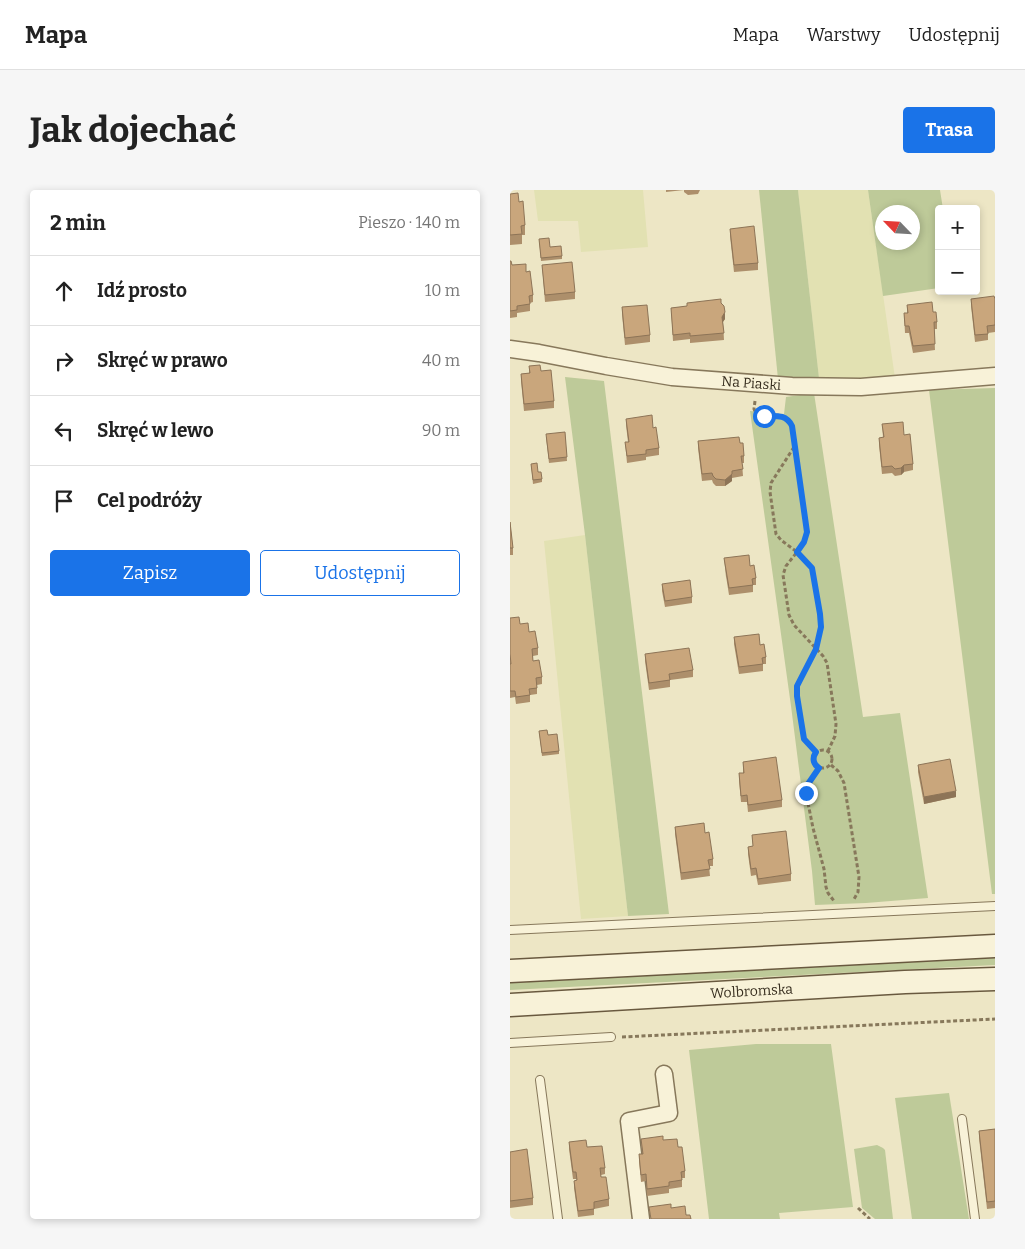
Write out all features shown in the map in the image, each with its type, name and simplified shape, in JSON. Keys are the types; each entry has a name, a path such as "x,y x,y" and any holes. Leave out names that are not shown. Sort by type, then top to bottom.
{"main road":[{"path":"510,971 995,946"},
{"name":"Wolbromska","path":"510,1005 995,979"}],"street":[{"name":"Na Piaski","path":"510,349 672,377 792,386 861,387 995,376"},
{"path":"640,1219 629,1121 669,1113 664,1074"}],"lane":[{"path":"510,930 995,906"},
{"path":"510,1043 611,1037"},
{"path":"540,1080 558,1219"},
{"path":"962,1119 974,1219"}],"path":[{"path":"756,383 754,409 756,414 782,416 789,420 792,426 807,532 804,542 786,566 784,575 789,615 794,625 823,656 827,663 836,724 835,736 828,751"},
{"path":"795,446 771,483 770,492 776,534 797,552 812,568 814,574 821,627 816,649 797,686 797,696 804,739 816,752"},
{"path":"816,752 828,751 832,759 831,765"},
{"path":"816,752 814,758 816,766 825,768 831,765"},
{"path":"831,765 838,771 844,783 859,877 858,892 851,902"},
{"path":"819,768 808,784 806,793 826,887 832,900 836,903"},
{"path":"611,1037 995,1019"},
{"path":"858,1208 870,1219"}],"green space":[{"path":"534,190 643,190 648,247 581,252 578,221 538,221"},
{"path":"759,190 798,190 819,378 778,379"},
{"path":"798,190 868,190 875,250 877,250 895,378 819,378"},
{"path":"868,190 940,190 942,205 935,205 935,289 883,296 876,250 920,250 920,205 875,205 875,239"},
{"path":"565,377 604,381 669,914 628,916 585,535"},
{"path":"995,388 995,894 992,894 929,390"},
{"path":"814,393 863,717 900,713 928,898 815,905 791,706 750,411 784,414 786,397"},
{"path":"585,535 628,916 581,919 544,541"},
{"path":"995,958 995,965 510,990 510,983"},
{"path":"756,1044 831,1044 853,1207 779,1213 780,1219 709,1219 689,1050"},
{"path":"949,1093 969,1219 912,1219 895,1098"},
{"path":"877,1145 885,1150 893,1219 875,1219 862,1208 854,1149"}],"building":[{"path":"518,193 519,202 523,201 525,225 521,226 522,234 510,235 510,194"},
{"path":"754,226 758,263 734,265 730,229"},
{"path":"549,238 550,247 561,246 562,256 541,258 539,239"},
{"path":"510,261 512,265 526,264 526,272 530,271 533,295 529,296 530,304 517,306 517,310 510,311"},
{"path":"572,262 575,292 545,295 542,265"},
{"path":"994,296 995,325 987,326 988,334 975,335 971,299"},
{"path":"721,299 725,312 722,317 724,333 690,336 690,333 673,335 671,308 687,306 687,303"},
{"path":"932,302 937,322 934,322 935,344 913,346 909,326 905,326 904,313 908,313 907,305"},
{"path":"647,305 650,335 625,338 622,307"},
{"path":"540,365 541,371 551,370 554,401 524,404 521,374 530,373 529,366"},
{"path":"652,415 653,428 656,427 659,448 646,450 646,454 627,456 625,442 629,442 626,419"},
{"path":"903,422 904,435 910,434 913,464 895,469 892,466 882,467 879,438 884,437 882,424"},
{"path":"565,432 567,457 549,459 546,434"},
{"path":"739,437 740,443 743,443 744,456 741,456 743,469 732,471 732,474 725,480 716,479 712,473 702,474 698,441"},
{"path":"537,463 538,472 541,472 542,479 533,480 531,464"},
{"path":"510,522 513,548 510,548"},
{"path":"749,555 750,566 754,565 756,578 752,579 753,585 729,588 724,558"},
{"path":"690,580 692,597 665,601 662,584"},
{"path":"519,617 520,624 528,623 529,632 535,631 538,648 532,649 533,661 539,660 542,677 536,678 537,688 529,689 530,695 516,697 515,691 510,691 510,618"},
{"path":"759,634 760,645 764,644 766,657 762,658 763,664 739,667 734,637"},
{"path":"689,648 693,670 669,674 670,680 649,683 645,654"},
{"path":"547,730 548,735 557,734 559,751 542,753 539,731"},
{"path":"776,757 782,800 748,805 747,795 741,796 739,773 744,773 743,762"},
{"path":"950,759 956,791 924,797 918,765"},
{"path":"704,823 705,833 709,832 713,859 708,860 710,869 681,873 675,827"},
{"path":"786,831 791,874 758,879 756,868 751,869 748,847 753,846 752,835"},
{"path":"995,1129 995,1201 987,1202 979,1131"},
{"path":"663,1136 663,1140 677,1139 678,1147 682,1147 685,1171 681,1172 682,1180 669,1182 669,1186 647,1189 646,1174 641,1175 639,1154 643,1154 641,1139"},
{"path":"586,1140 587,1147 602,1146 605,1168 600,1168 601,1177 606,1177 609,1199 594,1202 594,1209 578,1211 574,1181 577,1180 576,1172 573,1172 569,1142"},
{"path":"527,1149 533,1198 510,1201 510,1152"},
{"path":"671,1204 671,1208 685,1206 686,1215 690,1215 691,1219 651,1219 649,1207"}],"route":[{"path":"764,416 782,416 789,420 792,426 807,532 804,542 797,552 812,568 820,614 821,627 816,649 797,686 804,739 816,752 814,761 819,768 808,784 806,793"}]}
